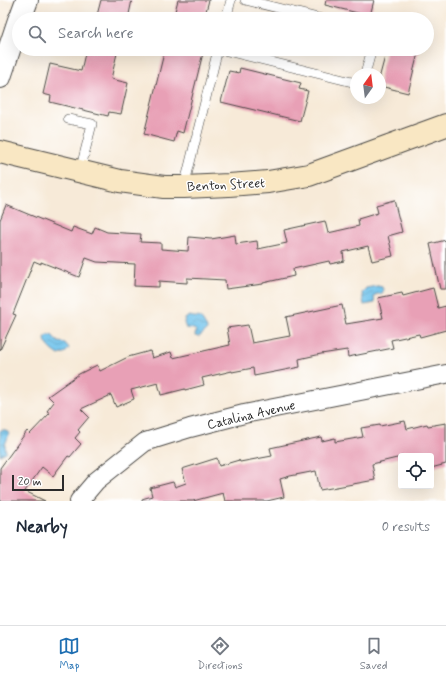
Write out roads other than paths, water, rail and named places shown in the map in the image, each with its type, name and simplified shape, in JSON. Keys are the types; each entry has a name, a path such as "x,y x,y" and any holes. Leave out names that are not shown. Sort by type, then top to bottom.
{"main road":[{"name":"Benton Street","path":"0,152 120,181 184,187 268,182 309,175 446,125"}],"street":[{"path":"22,12 27,0"},
{"path":"0,77 12,41"},
{"name":"Catalina Avenue","path":"79,501 96,480 145,442 190,428 244,414 446,374"}],"lane":[{"path":"228,12 231,0"},
{"path":"245,0 294,12"},
{"path":"184,187 217,56"},
{"path":"247,56 350,82"},
{"path":"367,68 370,56"},
{"path":"68,119 92,124 80,172"}],"water":[{"path":"381,286 383,292 381,294 376,294 374,297 375,303 364,305 362,293 366,288"},
{"path":"190,316 199,318 206,326 207,330 199,337 195,336 196,331 194,329 186,328 185,326 185,319"},
{"path":"47,335 52,335 58,342 65,343 69,348 66,352 59,355 46,343 45,338"},
{"path":"6,430 9,434 5,445 6,452 0,455 0,431"}]}
